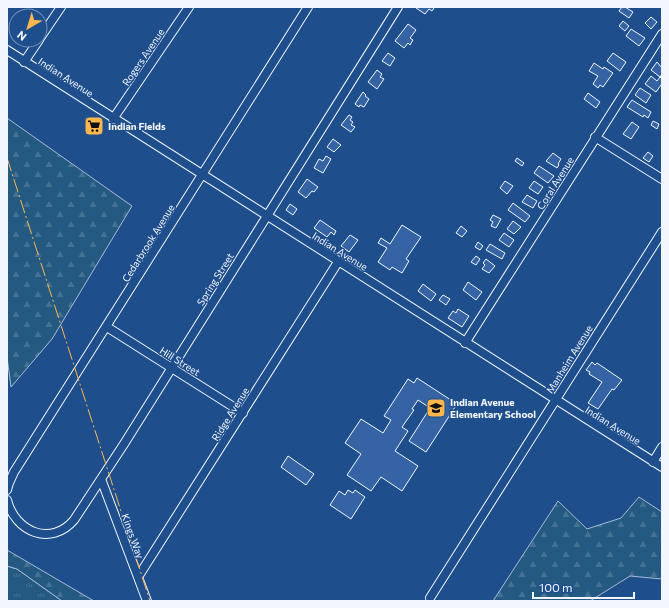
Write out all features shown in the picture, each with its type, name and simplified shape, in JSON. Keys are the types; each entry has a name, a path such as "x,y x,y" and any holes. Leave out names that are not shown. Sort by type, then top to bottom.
{"street":[{"path":"48,26 61,7"},
{"name":"Rogers Avenue","path":"113,119 190,7"},
{"name":"Cedarbrook Avenue","path":"7,490 14,472 308,7"},
{"name":"Spring Street","path":"7,500 16,520 21,525 31,530 48,534 64,530 74,520 172,367 395,8"},
{"name":"Coral Avenue","path":"465,343 595,136 662,34"},
{"path":"24,62 33,48"},
{"name":"Indian Avenue","path":"7,50 202,176 662,467"},
{"path":"595,136 662,179"},
{"name":"Manheim Avenue","path":"430,598 662,232"},
{"name":"Ridge Avenue","path":"138,577 338,262"},
{"name":"Hill Street","path":"107,326 243,413"},
{"path":"653,462 662,447"},
{"name":"Kings Way","path":"101,479 147,601"}],"green space":[{"path":"7,118 132,206 52,339 11,387 7,357"},
{"path":"639,497 662,512 662,579 630,576 590,601 493,601 558,501 587,529 621,518"},
{"path":"7,550 94,601 62,601 17,569 7,566"},
{"path":"7,566 17,569 62,601 7,601"}],"building":[{"path":"416,7 434,8 432,11 429,9 425,14"},
{"path":"622,7 625,7 633,12 629,18 619,11"},
{"path":"651,17 657,22 651,29 645,23"},
{"path":"623,21 629,26 625,31 619,26"},
{"path":"408,24 416,30 410,38 413,40 410,45 408,43 404,48 395,41"},
{"path":"631,29 645,38 639,46 626,36"},
{"path":"388,53 395,58 390,66 382,61"},
{"path":"613,53 626,62 620,71 607,61"},
{"path":"657,62 662,68 662,74 660,77 651,70"},
{"path":"594,63 613,73 603,87 600,85 598,88 593,84 598,76 589,71"},
{"path":"377,70 382,74 380,77 384,79 377,89 368,82"},
{"path":"651,76 657,81 660,77 662,79 662,86 661,85 656,92 645,84"},
{"path":"640,88 651,95 646,103 635,95"},
{"path":"363,92 369,99 364,107 360,105 359,107 355,104"},
{"path":"588,93 600,102 596,108 584,99"},
{"path":"632,100 651,112 648,118 644,115 643,117 627,107"},
{"path":"349,115 352,117 350,120 353,122 351,125 355,127 351,132 341,125"},
{"path":"653,121 659,124 657,129 651,125"},
{"path":"632,122 639,127 631,139 623,134"},
{"path":"333,139 341,145 334,152 327,147"},
{"path":"648,152 653,156 649,162 643,158"},
{"path":"553,153 561,159 557,168 546,161"},
{"path":"326,156 331,159 323,173 314,168 319,159 323,161"},
{"path":"517,158 524,163 522,166 515,161"},
{"path":"539,166 554,176 548,183 534,173"},
{"path":"307,179 318,187 306,198 298,192"},
{"path":"505,181 513,186 507,194 500,188"},
{"path":"534,181 543,187 538,194 529,188"},
{"path":"527,195 537,201 533,208 522,202"},
{"path":"513,203 530,216 525,222 508,210"},
{"path":"290,204 297,209 293,215 286,210"},
{"path":"493,215 501,219 496,228 491,226 493,222 490,220"},
{"path":"320,220 336,231 334,235 331,232 327,237 314,228"},
{"path":"513,221 521,227 514,234 507,229"},
{"path":"402,225 421,237 406,259 409,261 402,273 392,267 390,270 378,262 387,248 378,243 381,238 390,244"},
{"path":"461,226 467,231 462,237 456,233"},
{"path":"504,233 514,240 509,247 499,240"},
{"path":"350,235 358,240 349,252 341,246"},
{"path":"478,242 483,246 480,250 475,247"},
{"path":"490,244 505,253 502,259 486,250"},
{"path":"476,256 480,259 476,265 471,262"},
{"path":"486,259 495,266 489,273 482,269 485,265 483,263"},
{"path":"468,282 482,292 476,300 463,290"},
{"path":"423,284 436,294 431,301 418,291"},
{"path":"443,295 450,299 446,305 439,300"},
{"path":"458,309 469,316 462,327 448,318 453,311 456,313"},
{"path":"592,362 595,365 597,363 622,380 614,390 612,389 598,409 588,403 602,382 589,374 590,372 586,370"},
{"path":"417,378 457,404 426,452 409,441 430,408 418,400 412,409 414,410 402,427 408,431 395,451 418,466 402,491 381,477 371,491 347,475 361,454 345,443 361,419 383,433 391,420 384,416 408,379 414,383"},
{"path":"288,456 314,474 306,485 281,467"},
{"path":"348,490 353,493 355,490 365,497 351,519 330,505 339,491 345,495"}],"power":[{"path":"7,158 150,601"}],"place":[{"name":"Indian Fields","path":"94,126"},
{"name":"Indian Avenue Elementary School","path":"436,408"}]}
